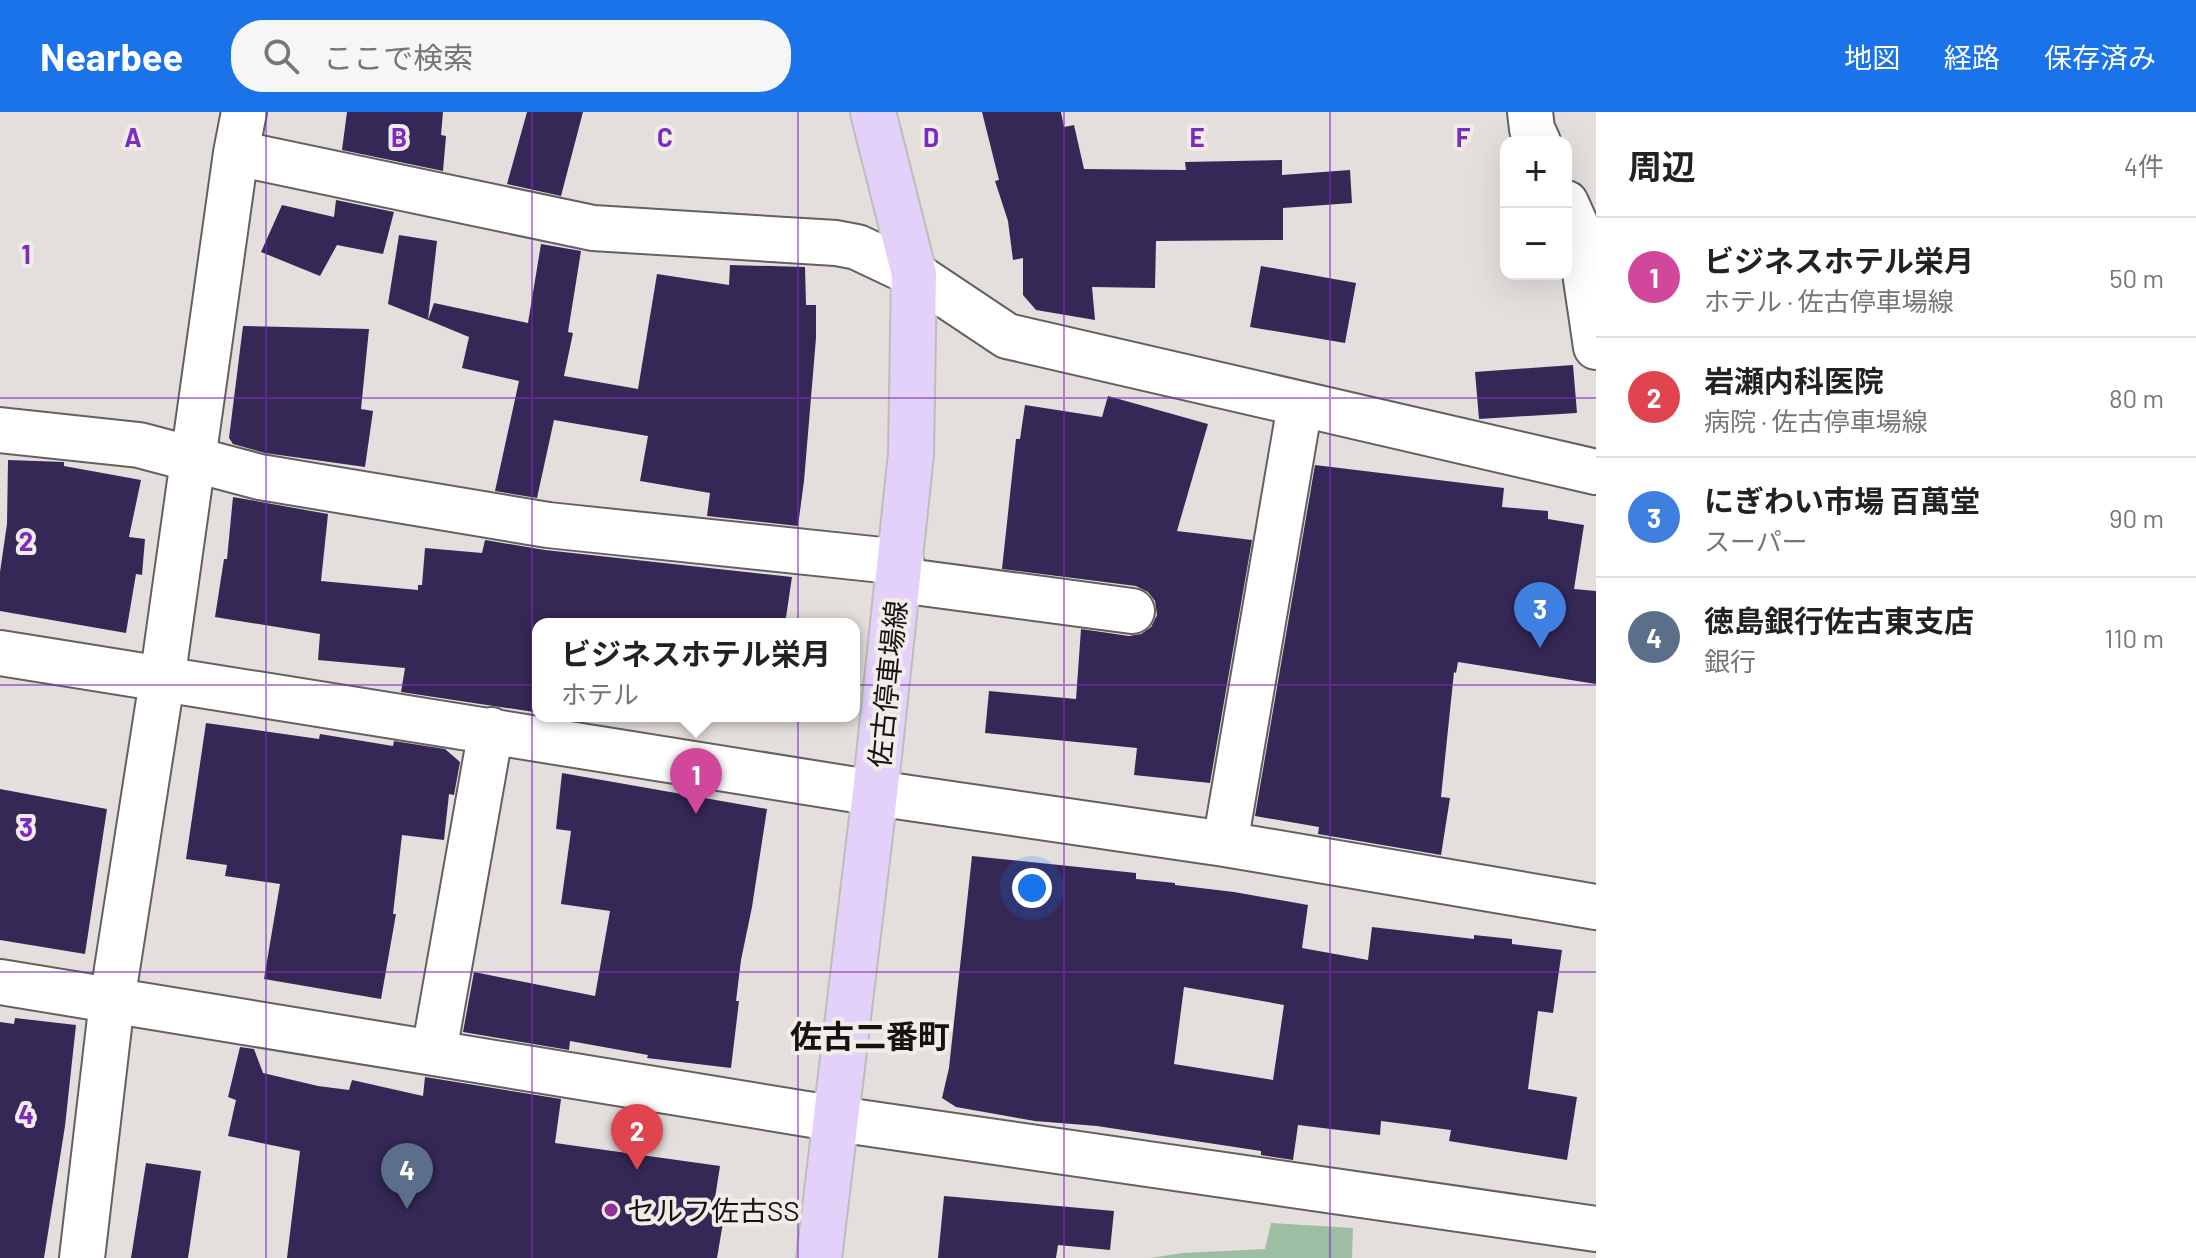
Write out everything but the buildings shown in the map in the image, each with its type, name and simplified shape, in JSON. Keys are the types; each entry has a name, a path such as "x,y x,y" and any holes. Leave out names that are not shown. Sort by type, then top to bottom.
{"main road":[{"name":"佐古停車場線","path":"819,1258 875,793 911,454 914,274 873,112"}],"street":[{"path":"1530,112 1535,136"},
{"path":"82,1258 112,1001 162,681 240,132 593,228 836,243 857,247 914,274 1007,336 1596,472"},
{"path":"1568,208 1579,232 1596,347"},
{"path":"1225,844 1300,405"},
{"path":"0,430 139,445 260,477 548,525 900,571 1132,611"},
{"path":"0,653 875,793 1225,844 1596,907"},
{"path":"434,1052 491,730"},
{"path":"0,982 837,1119 1596,1230 1592,1258"}],"green space":[{"path":"1271,1223 1353,1228 1352,1258 1151,1258 1182,1253 1265,1249"}],"place":[{"name":"にぎわい市場 百萬堂","path":"1540,648"},
{"name":"ビジネスホテル栄月","path":"696,814"},
{"name":"岩瀬内科医院","path":"637,1170"},
{"name":"徳島銀行佐古東支店","path":"407,1209"},
{"name":"セルフ佐古SS","path":"611,1210"}],"district":[{"name":"佐古二番町","path":"870,1035"}]}
